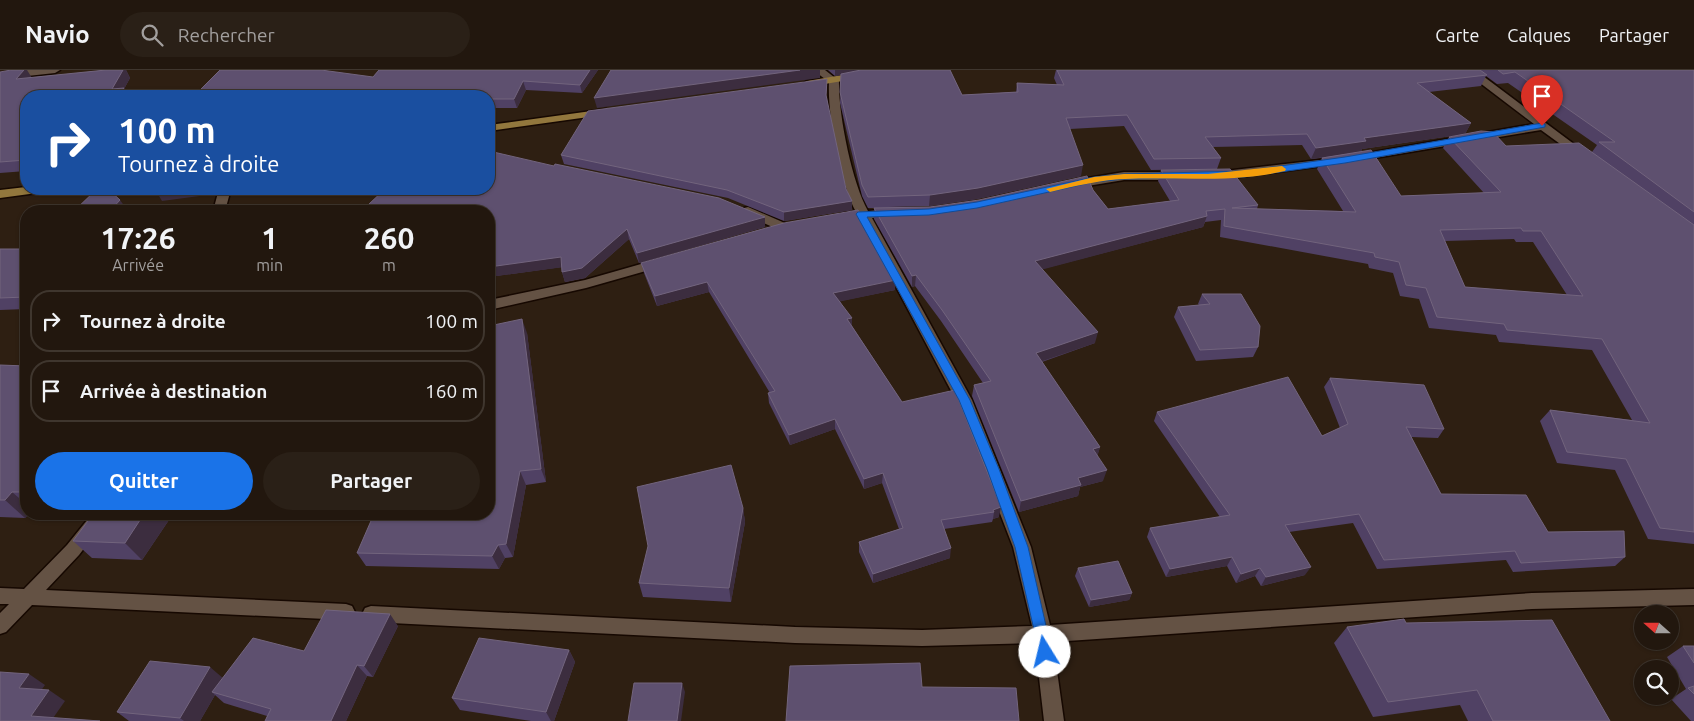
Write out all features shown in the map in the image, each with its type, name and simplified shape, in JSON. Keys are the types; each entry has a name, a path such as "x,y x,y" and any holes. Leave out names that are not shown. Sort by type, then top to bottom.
{"main road":[{"path":"794,86 834,80 873,71 890,70"},
{"path":"495,127 617,110"},
{"path":"0,194 20,191"}],"street":[{"path":"0,76 55,70"},
{"path":"818,70 834,80 833,103 846,166 854,197 861,214 964,400 993,469 1022,547 1043,634 1054,721"},
{"path":"1468,70 1589,160"},
{"path":"1055,188 1094,179 1124,176 1244,174 1345,160 1542,126"},
{"path":"733,206 788,226 765,232"},
{"path":"832,219 861,214 910,212"},
{"path":"495,304 586,284 671,260"},
{"path":"0,626 73,550 97,520"},
{"path":"0,596 795,635 922,638 1043,634 1532,601 1694,597"}],"building":[{"path":"24,70 16,79 123,70 112,89 124,88 122,90 20,90 20,160 0,162 0,72"},
{"path":"220,70 321,70 373,77 379,70 590,70 580,85 523,81 514,99 495,99 495,90 200,90"},
{"path":"611,70 800,70 594,98"},
{"path":"861,70 950,70 962,95 1018,92 1017,83 1064,85 1057,70 1480,70 1487,75 1417,83 1471,123 1364,138 1366,141 1316,148 1307,134 1205,137 1221,158 1154,159 1127,115 1066,118 1083,165 978,188 930,195 868,197 862,185 840,92 841,74"},
{"path":"1498,70 1694,70 1694,212 1599,142 1615,142 1515,72 1503,74"},
{"path":"827,79 826,95 846,189 852,201 784,212 727,190 561,155 588,111"},
{"path":"1481,131 1493,132 1506,146 1579,143 1694,225 1694,532 1660,528 1626,459 1567,452 1550,410 1650,423 1602,339 1507,330 1504,324 1437,317 1426,288 1406,285 1399,262 1375,257 1374,253 1224,226 1225,209 1206,211 1207,216 1035,261 1098,332 1036,353 1100,447 1093,449 1107,470 1078,478 1081,485 1021,501 974,385 991,381 916,275 912,276 874,208 930,207 979,200 1087,176 1093,190 1108,209 1179,200 1161,170 1230,169 1258,205 1232,208 1356,212 1322,158 1371,150 1401,196 1501,192 1449,137","holes":["1521,228 1523,231 1541,231 1583,296 1465,287 1440,230"]},
{"path":"495,152 554,166 555,164 719,198 765,217 637,253 627,229 582,268 562,272 561,257 495,266 495,205 368,205 379,195 495,195"},
{"path":"91,195 115,195 120,200 115,205 80,205"},
{"path":"858,210 896,280 833,293 852,318 847,319 902,402 955,390 1001,507 993,510 994,512 941,520 951,548 873,574 859,542 903,528 883,473 864,479 835,419 789,435 768,393 775,391 707,282 655,296 641,263 784,223"},
{"path":"0,249 20,249 20,297 0,298"},
{"path":"1202,294 1241,294 1260,326 1258,347 1200,350 1178,307 1210,304"},
{"path":"522,319 541,469 520,471 506,544 498,545 492,556 357,553 371,520 495,520 495,325"},
{"path":"0,365 20,366 20,492 12,492 5,500 0,500"},
{"path":"1288,377 1322,436 1348,424 1330,378 1424,385 1444,429 1406,427 1441,494 1526,495 1548,532 1624,531 1625,557 1521,563 1515,551 1384,560 1359,514 1285,525 1311,567 1266,577 1260,568 1241,574 1232,557 1170,569 1150,528 1230,515 1157,412"},
{"path":"731,465 743,508 729,588 639,583 648,546 637,487"},
{"path":"89,520 140,520 125,543 73,541"},
{"path":"1118,561 1132,593 1091,600 1078,568"},
{"path":"326,610 390,614 364,666 357,665 331,721 265,721 271,709 212,692 253,638 304,651"},
{"path":"1404,619 1406,623 1552,620 1610,721 1493,721 1477,690 1388,702 1347,627"},
{"path":"479,638 569,650 546,712 452,698"},
{"path":"1683,646 1694,646 1694,663"},
{"path":"150,661 210,667 180,718 117,712"},
{"path":"920,663 922,687 1016,688 1019,721 786,721 790,666"},
{"path":"0,672 29,674 19,688 49,690 31,716 100,721 0,721"},
{"path":"634,683 682,683 677,721 628,721"},
{"path":"1694,686 1694,694 1688,688"}],"slow traffic":[{"path":"1050,189 1094,179 1124,176 1208,176 1282,169"}],"route":[{"path":"1045,652 1043,634 1022,547 993,469 964,400 861,214 929,212 977,205 1094,179 1124,176 1244,174 1345,160 1542,126"}]}
